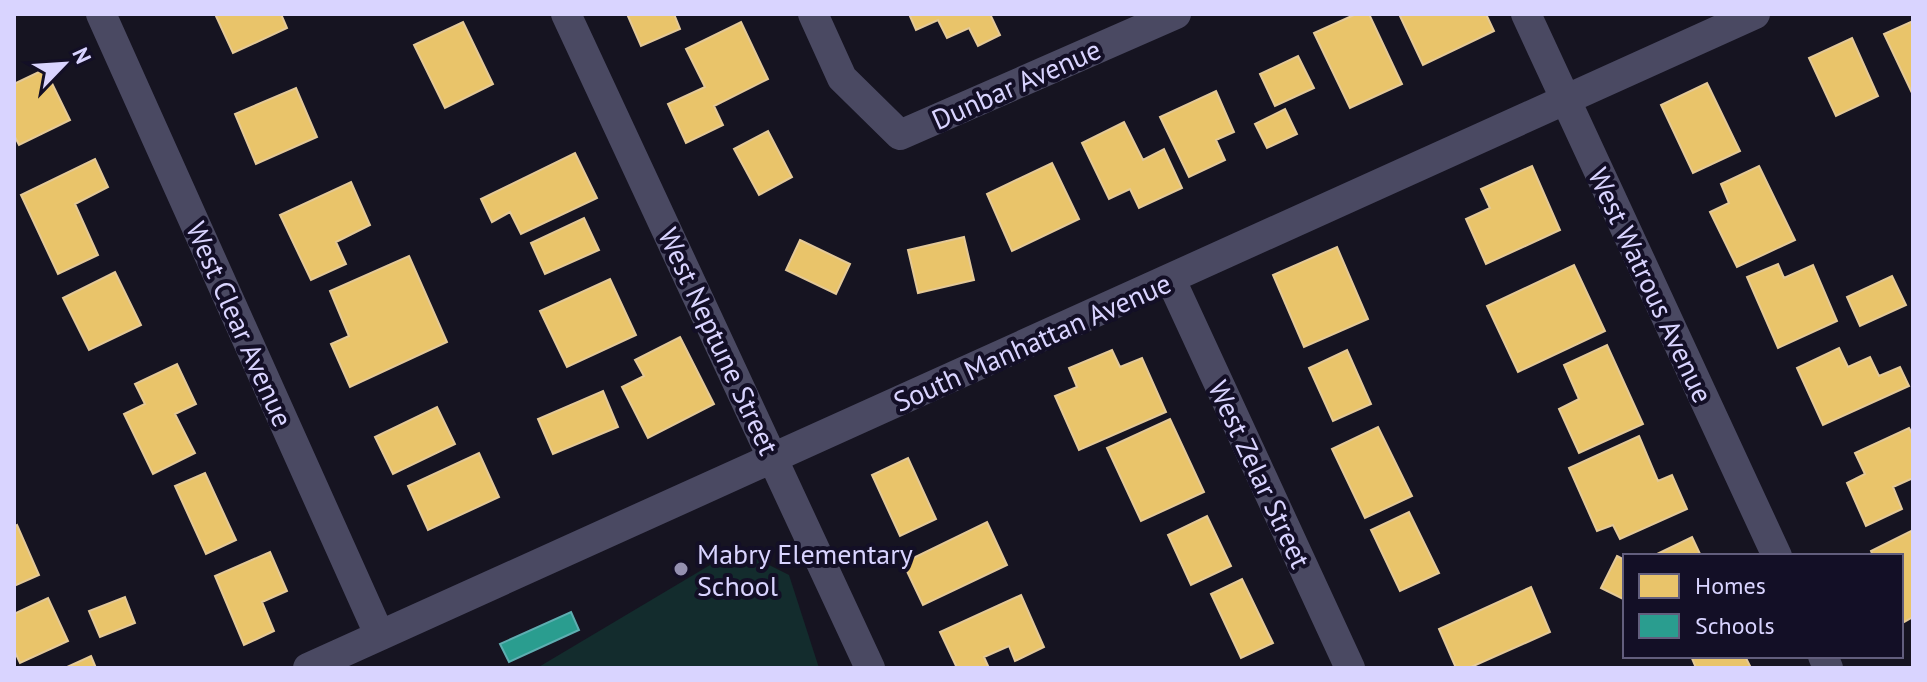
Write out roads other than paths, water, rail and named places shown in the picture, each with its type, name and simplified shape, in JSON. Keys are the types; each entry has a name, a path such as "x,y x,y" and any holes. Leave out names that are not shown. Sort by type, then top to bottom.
{"street":[{"name":"West Clear Avenue","path":"101,14 379,634"},
{"name":"West Neptune Street","path":"566,14 870,668"},
{"name":"Dunbar Avenue","path":"813,14 842,78 900,135 1176,14"},
{"name":"West Watrous Avenue","path":"1526,14 1776,554"},
{"name":"South Manhattan Avenue","path":"308,668 1755,14"},
{"name":"West Zelar Street","path":"1171,280 1350,668"}],"place":[{"name":"Mabry Elementary School","path":"681,569"}]}
